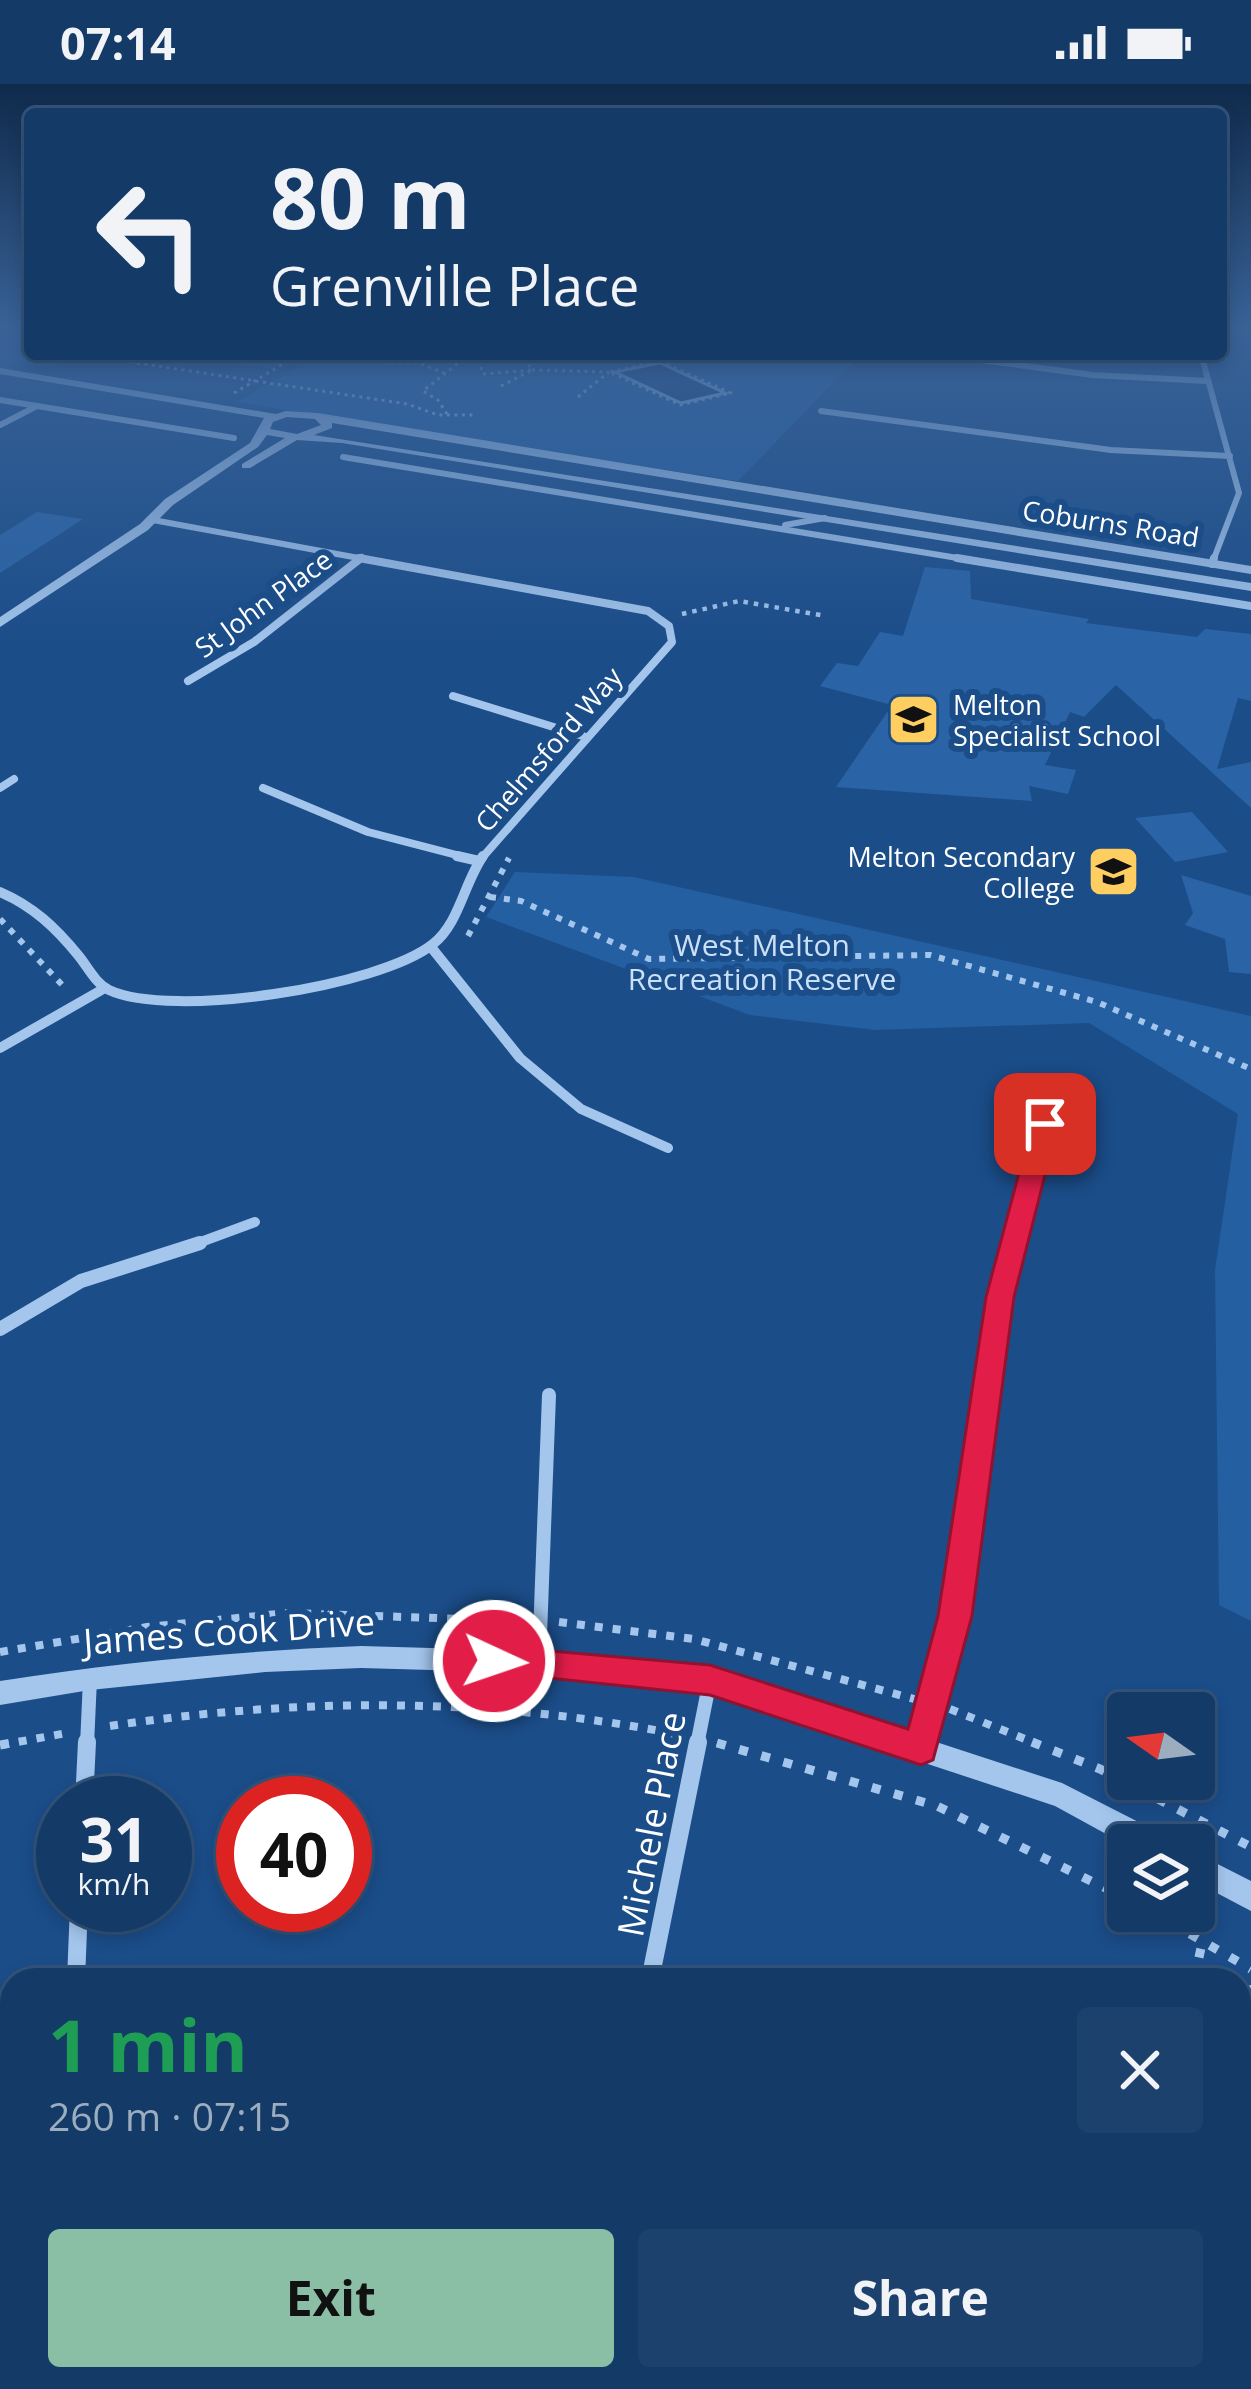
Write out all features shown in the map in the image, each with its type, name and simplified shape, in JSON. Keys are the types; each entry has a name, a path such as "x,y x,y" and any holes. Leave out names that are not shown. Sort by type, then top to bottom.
{"street":[{"path":"219,436 234,438"},
{"path":"0,622 155,518 169,502 254,445 260,436"},
{"name":"Coburns Road","path":"290,436 343,440 1251,586"},
{"path":"155,518 176,511 303,436"},
{"name":"Coburns Road","path":"428,436 1251,570"},
{"path":"1004,436 1111,450 1231,456"},
{"path":"1204,579 1238,502 1224,436"},
{"name":"Coburns Road","path":"343,457 1251,606"},
{"path":"670,493 684,479"},
{"name":"Chelmsford Way","path":"155,518 632,607 665,618 673,630 672,643 479,861 456,919 430,947"},
{"name":"Coburns Road","path":"772,527 825,518"},
{"name":"Coburns Road","path":"874,526 908,549"},
{"name":"St John Place","path":"188,681 254,642 362,557"},
{"path":"453,696 586,737"},
{"path":"0,788 14,779"},
{"path":"263,788 331,821 403,846 479,861"},
{"path":"0,892 25,902 55,927 105,988 146,999 207,1001 284,992 361,975 430,947 520,1058 581,1109 668,1148"},
{"path":"0,1048 105,988"},
{"path":"921,1749 955,1616 1000,1297 1045,1124"},
{"path":"0,1329 56,1293 124,1266 203,1245 255,1222"},
{"path":"539,1662 549,1395"},
{"name":"James Cook Drive","path":"0,1694 90,1678 342,1658 539,1662 710,1680 1062,1796 1115,1824"},
{"path":"85,1776 90,1678"},
{"name":"Michele Place","path":"652,1968 710,1680"},
{"path":"1215,1878 1251,1897"},
{"path":"77,1968 79,1932"}],"path":[{"path":"692,626 681,613 739,601 826,616"},
{"path":"441,961 473,931 513,851"},
{"path":"488,897 521,901 667,962 930,955 1097,1002 1251,1069"},
{"path":"0,920 39,956 62,986 83,1000"},
{"path":"0,1745 292,1706 394,1702 594,1720 698,1739 938,1806 1107,1889"},
{"path":"1190,1932 1249,1968"},
{"path":"1197,1968 1204,1939"}],"green space":[{"path":"450,436 782,436 738,481"},
{"name":"West Melton Recreation Reserve","path":"515,872 634,877 1251,1016 1251,1621 1219,1605 1215,1270 1238,1114 1089,1023 875,1030 750,1015 486,917"}],"building":[{"path":"37,512 83,519 0,573 0,535"},
{"path":"925,567 970,571 971,599 1089,619 1086,623 1197,637 1205,629 1251,634 1251,701 1238,698 1217,769 1251,762 1251,808 1116,685 1084,717 1070,712 1045,765 1076,770 1068,794 1029,786 1032,801 836,787 892,705 820,686 837,663 858,666 880,632 903,636"},
{"path":"1192,812 1228,852 1175,862 1135,818"},
{"path":"1181,875 1251,896 1251,974 1229,972 1225,939 1185,925 1193,913"}],"place":[{"name":"Melton Specialist School","path":"914,720"},
{"name":"Melton Secondary College","path":"1114,872"}],"route":[{"path":"494,1661 710,1680 921,1749 955,1616 1000,1297 1045,1124"}]}
